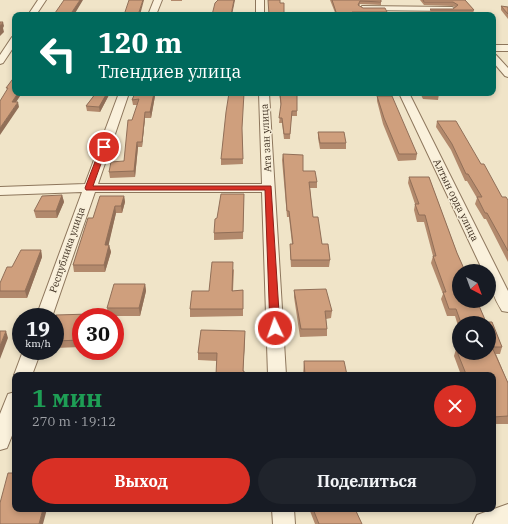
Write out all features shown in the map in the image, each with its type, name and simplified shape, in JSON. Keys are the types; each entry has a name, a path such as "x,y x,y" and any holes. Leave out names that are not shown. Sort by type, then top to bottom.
{"street":[{"path":"34,12 42,0"},
{"path":"153,12 158,0"},
{"path":"260,0 260,12"},
{"path":"359,0 365,12 454,12"},
{"path":"444,0 454,12"},
{"path":"5,54 12,44"},
{"path":"496,48 508,48"},
{"path":"496,60 508,74"},
{"name":"Республика улица","path":"47,308 123,96"},
{"name":"Ата зан улица","path":"264,96 277,372"},
{"name":"Алтын орда улица","path":"405,96 508,306"},
{"path":"0,191 89,188 268,188"},
{"path":"24,372 29,360"},
{"path":"0,442 12,408"},
{"path":"284,512 284,524"},
{"path":"487,524 508,517"}],"building":[{"path":"64,0 80,0 72,12 56,12"},
{"path":"129,0 143,0 139,12 125,12"},
{"path":"218,0 234,0 232,12 213,12 215,3"},
{"path":"268,0 280,0 280,3 284,3 284,12 269,12"},
{"path":"332,0 381,0 381,2 360,1 358,5 363,8 385,8 387,12 352,12 336,12"},
{"path":"423,0 465,0 474,10 431,10 430,9 453,9 458,5 453,2 424,2"},
{"path":"501,6 508,7 508,14"},
{"path":"12,80 12,96 16,96 12,102 18,102 0,128 0,101 8,88 6,88"},
{"path":"94,96 105,96 99,107 86,106"},
{"path":"134,96 153,96 150,112 145,112 142,142 137,142 134,171 109,172 111,162 124,161 128,120 132,120 139,99 132,100"},
{"path":"229,96 244,96 242,128 243,159 221,159"},
{"path":"280,96 297,96 297,111 292,111 290,134 284,134 282,118 279,118"},
{"path":"377,96 392,96 417,154 399,154 384,118"},
{"path":"437,121 456,121 481,164 484,164 502,197 506,197 508,200 508,251 477,197 482,197 468,174 466,174 452,144"},
{"path":"318,132 344,132 346,143 320,143"},
{"path":"283,154 303,155 303,171 315,171 317,182 309,182 313,217 318,217 322,244 328,244 330,260 291,260 290,244 293,244 289,211 287,211"},
{"path":"409,177 429,177 462,264 452,264 452,308 480,308 483,316 458,316 456,309 449,309 443,292 446,292 433,256 436,256 425,215 419,215 415,204 419,204"},
{"path":"221,194 244,194 243,232 214,233 215,219 217,218"},
{"path":"62,195 56,211 34,211 42,196"},
{"path":"100,196 124,196 121,206 115,206 105,245 109,245 104,265 73,265 88,218 93,218"},
{"path":"21,250 41,250 25,291 0,291 0,283 7,267 12,267"},
{"path":"212,262 233,262 232,291 243,290 243,309 190,309 192,291 209,291"},
{"path":"114,284 145,284 139,308 107,308"},
{"path":"326,289 332,311 325,311 327,329 301,329 294,290"},
{"path":"64,315 72,315 72,340 64,341"},
{"path":"201,330 245,331 244,372 216,372 217,353 198,353"},
{"path":"0,331 6,331 0,346"},
{"path":"496,332 502,347 496,347"},
{"path":"496,356 508,383 508,416 496,417 496,372 465,372 460,360 496,360"},
{"path":"304,361 344,361 346,372 305,372"},
{"path":"8,473 12,473 12,512 42,512 39,524 0,524 0,503"},
{"path":"314,512 356,512 362,524 319,524"}],"route":[{"path":"104,147 89,188 268,188 275,328"}]}
